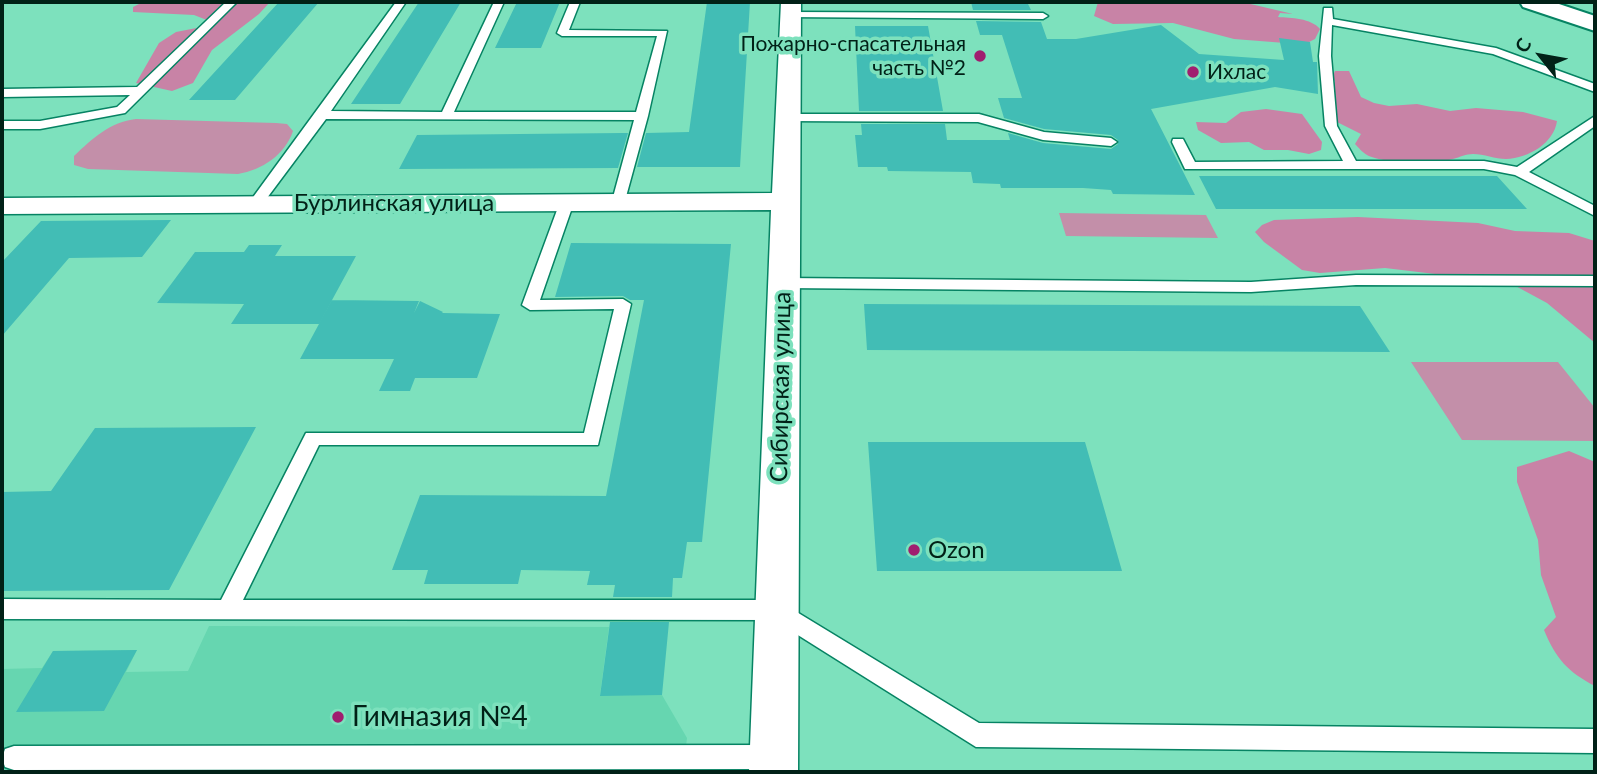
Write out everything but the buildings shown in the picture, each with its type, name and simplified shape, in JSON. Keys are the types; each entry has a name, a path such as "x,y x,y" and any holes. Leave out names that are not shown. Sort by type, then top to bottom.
{"main road":[{"path":"1531,2 1595,24"},
{"path":"1581,2 1595,7"}],"street":[{"name":"Сибирская улица","path":"774,765 790,8"},
{"name":"Бурлинская улица","path":"6,210 256,203 787,201"}],"lane":[{"path":"2,125 40,125 121,110 232,2"},
{"path":"256,203 401,2"},
{"path":"446,116 499,2"},
{"path":"575,2 562,33 663,33 619,201"},
{"path":"790,8 1043,16"},
{"path":"1351,164 1330,128 1331,112 1325,56 1328,15 1496,51 1595,88"},
{"path":"2,93 139,91"},
{"path":"322,115 642,117"},
{"path":"789,118 979,118 1043,136 1111,142"},
{"path":"1519,172 1595,120"},
{"path":"1178,142 1190,166 1484,165 1519,172 1595,212"},
{"path":"227,609 313,439 591,440 623,304 530,305 567,202"},
{"path":"783,283 1251,287 1356,280 1595,281"},
{"path":"2,609 777,610 976,735 1595,741"},
{"path":"14,758 774,765"}],"shaded area":[{"path":"143,2 270,2 259,14 212,50 193,83 172,91 136,83 159,43 176,32 217,24 194,15 133,12 133,7"},
{"path":"1098,2 1242,2 1293,14 1280,13 1278,17 1306,21 1320,29 1315,39 1307,43 1234,39 1173,23 1113,24 1094,16"},
{"path":"1335,71 1349,71 1361,97 1374,103 1389,106 1417,104 1450,111 1476,108 1523,112 1557,121 1546,142 1539,148 1515,158 1502,159 1473,154 1445,161 1396,162 1375,158 1365,154 1355,144 1361,134 1337,122 1323,106 1326,92 1335,82"},
{"path":"1266,109 1302,114 1322,142 1321,150 1309,154 1288,150 1264,150 1249,142 1221,143 1198,130 1196,122 1226,123 1241,112"},
{"path":"136,119 276,123 287,124 293,131 272,160 256,169 238,174 88,169 74,165 74,156 95,137 110,127"},
{"path":"1059,213 1206,215 1218,238 1066,236"},
{"path":"1358,217 1478,223 1515,231 1569,233 1595,241 1595,343 1547,303 1510,283 1385,268 1320,273 1302,270 1264,242 1255,232 1262,225 1274,220"},
{"path":"1411,362 1558,362 1595,408 1595,441 1462,440"},
{"path":"1569,451 1595,462 1595,686 1564,664 1544,630 1556,617 1541,575 1538,540 1517,482 1517,467"},
{"name":"Гимназия №4","path":"209,626 609,627 600,695 662,695 687,738 683,772 2,772 2,669 42,668 53,651 137,650 126,672 188,671"}],"place":[{"name":"Пожарно-спасательная часть №2","path":"980,56"},
{"name":"Ихлас","path":"1193,72"},
{"name":"Ozon","path":"914,550"},
{"name":"Гимназия №4","path":"338,717"}]}
